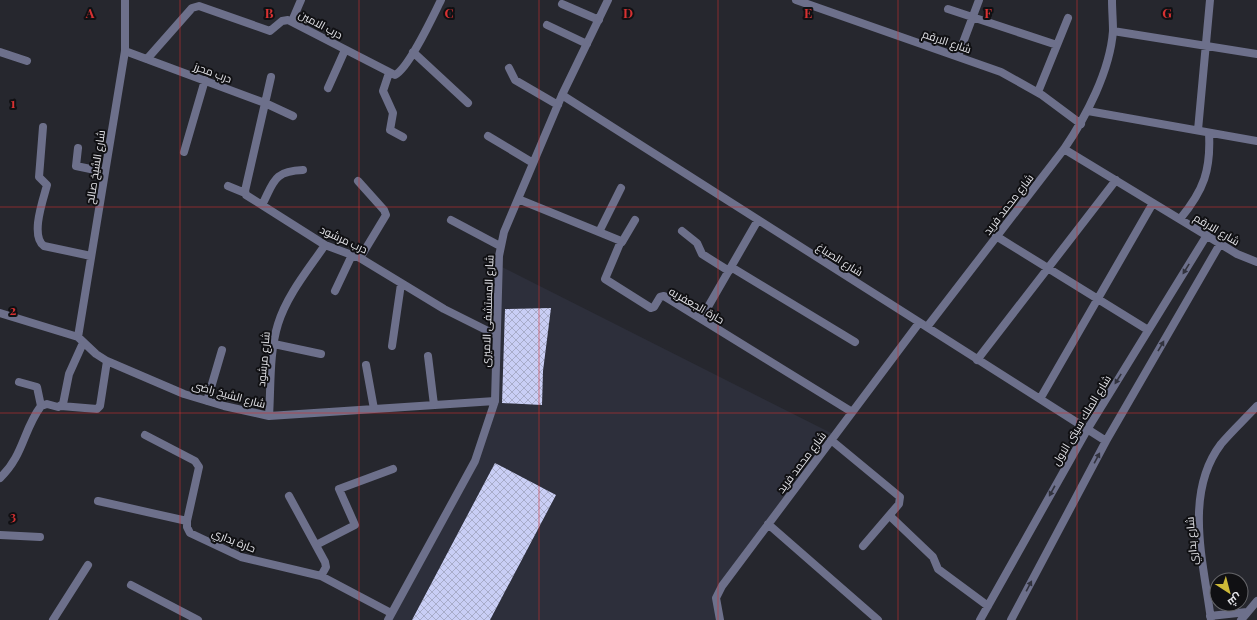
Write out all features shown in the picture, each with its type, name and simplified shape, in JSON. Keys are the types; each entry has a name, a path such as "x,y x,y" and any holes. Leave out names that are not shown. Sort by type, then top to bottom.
{"street":[{"name":"شارع الشيخ صالح","path":"61,406 65,401 68,374 80,340 91,256 125,51 125,0"},
{"path":"292,22 301,0"},
{"path":"403,137 391,131 390,128 393,111 383,91 389,73 397,74 413,52 442,0"},
{"name":"شارع المستشفى الاميرى","path":"389,617 475,461 495,401 500,246 504,232 562,95 608,0"},
{"name":"شارع الارقم","path":"796,0 1001,72 1038,92 1081,124"},
{"path":"958,56 979,0"},
{"name":"شارع محمد فريد","path":"927,327 1064,149 1081,124 1088,111 1105,64 1113,31 1112,0"},
{"path":"1198,130 1210,0"},
{"path":"562,4 599,20"},
{"name":"درب الامين","path":"147,59 190,11 196,6 199,6 270,30 282,21 286,20 292,22 389,73"},
{"path":"948,8 1057,45"},
{"path":"1038,92 1068,18"},
{"path":"547,25 586,44"},
{"path":"1113,31 1257,54"},
{"path":"328,88 345,50"},
{"name":"درب محرز","path":"125,51 265,103 293,116"},
{"path":"0,52 27,61"},
{"path":"413,52 468,103"},
{"path":"509,68 515,80 558,105"},
{"path":"245,192 271,77"},
{"path":"184,152 205,80"},
{"name":"شارع الصباغ","path":"562,95 1106,441"},
{"path":"1088,111 1257,141"},
{"path":"43,127 39,177 47,185 37,228 39,241 44,246 91,256"},
{"path":"1180,219 1195,201 1205,179 1210,156 1209,132"},
{"path":"488,136 533,163"},
{"path":"78,148 76,166 105,172"},
{"name":"شارع الارقم","path":"1064,149 1237,254 1257,262"},
{"path":"262,205 279,175 289,170 303,170"},
{"path":"977,360 1116,180"},
{"path":"358,181 384,210 386,215 360,258"},
{"name":"درب مرشود","path":"228,186 245,192 246,195 325,245 360,258 401,284 496,335"},
{"path":"599,232 621,188"},
{"path":"518,199 622,242 635,220"},
{"path":"1040,400 1153,203"},
{"path":"451,220 500,246"},
{"path":"701,319 758,220"},
{"path":"682,231 697,243 702,254 855,342"},
{"path":"996,236 1148,330"},
{"name":"شارع الملك سيتى الاول","path":"980,620 1087,430 1207,236"},
{"name":"حارة الجعفريه","path":"622,242 605,279 651,308 654,307 660,297 664,296 852,412"},
{"path":"1011,620 1106,441 1220,244"},
{"name":"شارع مرشود","path":"269,416 274,344 278,325 288,300 325,245"},
{"path":"335,291 352,255"},
{"path":"392,346 401,284"},
{"name":"شارع الشيخ راضى","path":"0,313 80,340 96,354 107,361 145,378 207,401 269,416 495,401"},
{"name":"شارع محمد فريد","path":"720,620 717,606 717,594 919,323"},
{"path":"274,344 320,354"},
{"path":"207,401 222,350"},
{"path":"428,356 434,405"},
{"path":"41,406 47,404 58,407 98,409 100,406 107,361"},
{"path":"366,365 374,409"},
{"path":"0,478 18,456 41,406 37,387 19,382"},
{"name":"شارع بداري","path":"1211,618 1199,534 1199,511 1202,488 1210,466 1221,445 1257,406"},
{"path":"98,501 187,521 199,467 195,461 145,435"},
{"path":"832,440 899,495 900,502 890,516 863,546"},
{"path":"316,545 355,526 339,489 393,469"},
{"path":"289,496 325,562 326,567 321,576"},
{"path":"890,516 933,557 938,570 988,606"},
{"name":"حارة بداري","path":"187,521 187,527 190,533 241,557 321,576 389,617"},
{"path":"768,524 878,620"},
{"path":"0,535 40,537"},
{"path":"53,620 88,565"},
{"path":"131,585 198,620"},
{"path":"1249,610 1257,601"},
{"path":"1211,618 1247,612"},
{"path":"1242,620 1247,612"}],"shaded area":[{"path":"500,266 835,435 720,589 720,620 388,620 475,461 495,401"}],"building":[{"path":"551,308 543,371 542,405 502,403 505,309"},
{"path":"495,463 556,495 490,620 412,620"}]}
